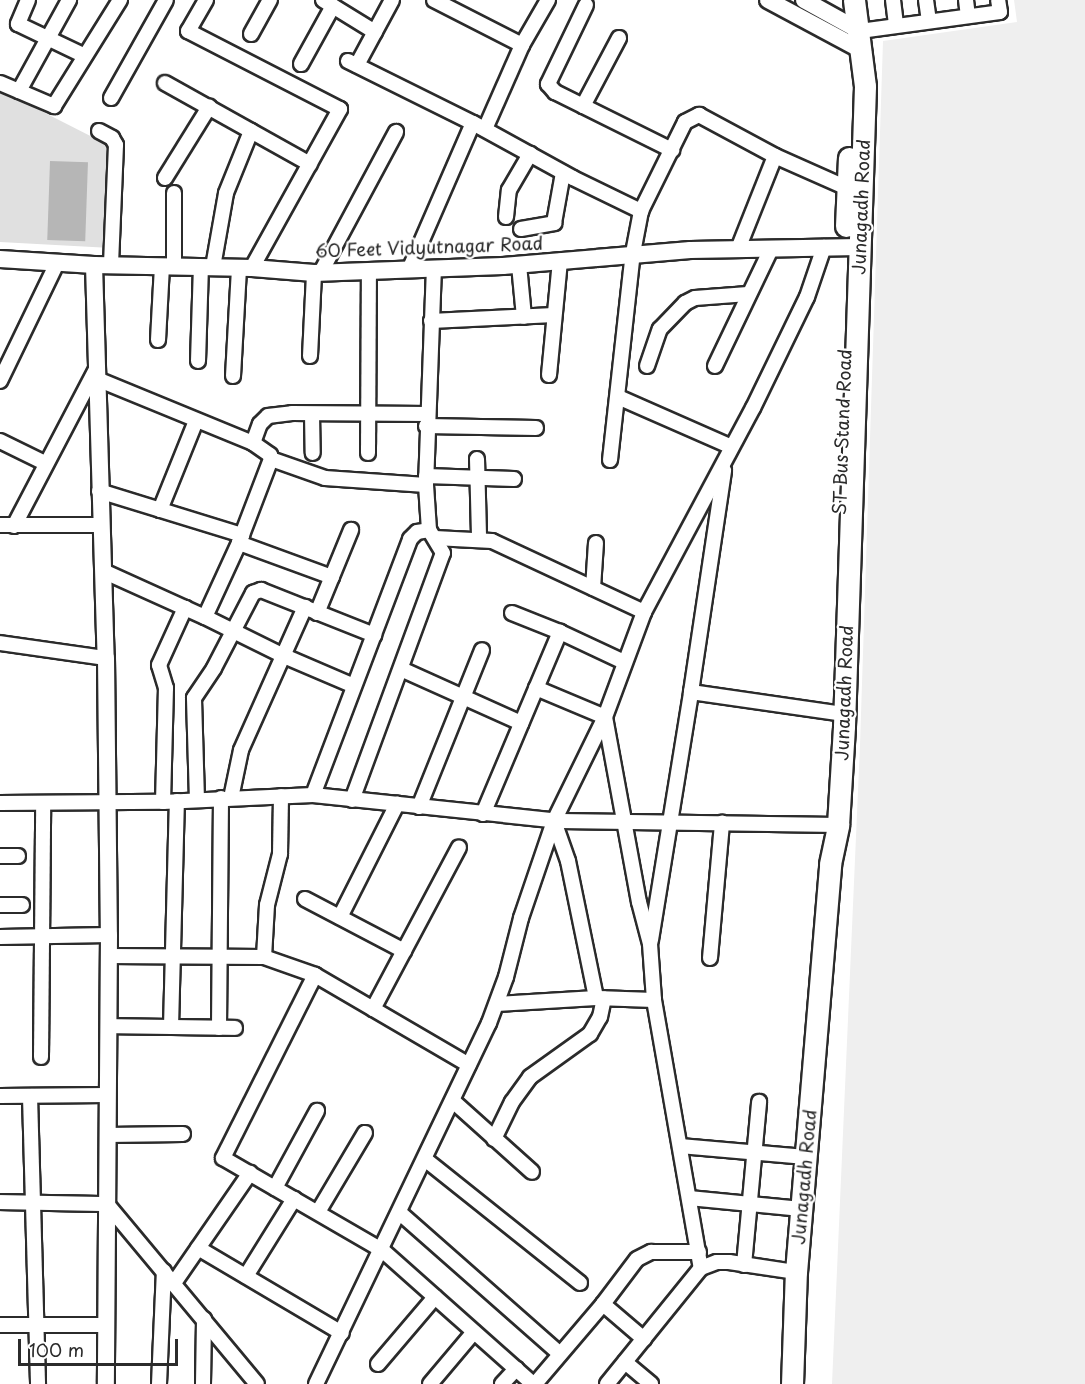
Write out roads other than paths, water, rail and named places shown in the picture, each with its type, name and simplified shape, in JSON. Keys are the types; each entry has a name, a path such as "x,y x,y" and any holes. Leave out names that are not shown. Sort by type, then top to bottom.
{"main road":[{"name":"ST Bus Stand Road","path":"830,864 838,713 846,341 855,191 855,38 843,0"},
{"path":"854,0 855,38"},
{"name":"Junagadh Road","path":"792,1384 796,1272 830,864"}],"street":[{"path":"28,0 18,24 85,56"},
{"path":"19,91 69,0"},
{"path":"111,98 166,0"},
{"path":"206,0 188,31 340,109 310,164 246,268 233,376"},
{"path":"251,34 270,0"},
{"path":"392,0 375,32 352,63 479,126 563,173 641,211"},
{"path":"434,0 522,45"},
{"path":"409,270 479,126 548,0"},
{"path":"768,0 855,38 896,25 1000,12 998,0"},
{"path":"804,0 855,38"},
{"path":"893,0 896,25"},
{"path":"926,0 929,21"},
{"path":"966,0 968,16"},
{"path":"0,83 54,106 116,1"},
{"path":"301,64 328,3 375,32"},
{"path":"586,5 548,84 555,92 672,150"},
{"path":"583,106 619,38"},
{"path":"165,83 310,164"},
{"path":"165,178 209,107"},
{"path":"610,460 633,253 641,211 685,122 699,115 775,156 855,191"},
{"path":"99,131 112,138 116,145 102,266 96,374 106,658 109,935 106,1384"},
{"path":"198,361 207,267 226,193 251,131"},
{"path":"310,356 317,273 396,132"},
{"path":"506,217 509,190 530,154"},
{"path":"738,249 775,156"},
{"path":"521,230 554,224 563,173"},
{"path":"158,340 168,266 174,193"},
{"path":"316,1384 426,1160 497,1004 521,918 555,821 605,717 644,612 807,297 824,247"},
{"name":"60 Feet Vidyutnagar Road","path":"0,260 102,266 246,268 317,273 519,265 633,253 852,247"},
{"path":"715,366 771,249"},
{"path":"549,375 560,261"},
{"path":"0,381 57,263"},
{"path":"519,265 524,317"},
{"path":"352,800 443,557 443,549 432,534 426,481 426,420 434,269"},
{"path":"368,453 369,272"},
{"path":"647,366 660,329 685,303 695,298 748,294"},
{"path":"431,321 555,315"},
{"path":"96,374 196,421 253,443 270,455 271,459 325,478 426,481 477,477 514,479"},
{"path":"7,526 96,374"},
{"path":"618,398 728,453"},
{"path":"312,414 313,453"},
{"path":"253,443 260,424 268,416 368,414 536,428"},
{"path":"160,510 196,421"},
{"path":"0,441 45,463"},
{"path":"650,944 728,453"},
{"path":"205,617 241,539 271,459"},
{"path":"477,459 479,538"},
{"path":"99,491 241,539 332,577"},
{"path":"7,526 100,525"},
{"path":"219,1028 226,798 241,750 284,656 332,577 351,530"},
{"path":"312,795 410,539 417,532 492,541 644,612"},
{"path":"593,588 596,543"},
{"path":"103,571 284,656 354,686"},
{"path":"197,800 194,698 257,591 261,590 374,635"},
{"path":"171,1027 173,956 170,801 166,688 159,665 185,608"},
{"path":"512,613 560,632 624,662"},
{"path":"483,814 560,632"},
{"path":"0,643 106,658"},
{"path":"419,807 482,650"},
{"path":"400,669 521,723"},
{"path":"536,688 605,717"},
{"path":"691,692 838,713"},
{"path":"605,717 639,902 650,944 654,1000 701,1268"},
{"path":"0,803 42,805 312,795 555,821 832,825"},
{"path":"264,957 267,904 280,854 281,796"},
{"path":"340,917 397,804"},
{"path":"41,1057 42,805"},
{"path":"494,1139 512,1102 530,1077 590,1034 600,1017 600,998 555,821"},
{"path":"710,958 722,824"},
{"path":"373,1009 459,848"},
{"path":"0,856 18,856"},
{"path":"305,899 404,951"},
{"path":"0,905 22,905"},
{"path":"0,937 109,935"},
{"path":"109,956 264,957 315,975 469,1065"},
{"path":"315,975 223,1158 382,1250 534,1384 643,1255 699,1251"},
{"path":"497,1004 600,998 654,1000"},
{"path":"108,1026 235,1028"},
{"path":"0,1096 107,1095"},
{"path":"30,1096 38,1384"},
{"path":"453,1101 532,1172"},
{"path":"744,1264 759,1102"},
{"path":"275,1188 317,1111"},
{"path":"318,1212 365,1133"},
{"path":"107,1135 183,1134"},
{"path":"680,1146 806,1157"},
{"path":"426,1160 580,1283"},
{"path":"174,1283 250,1173"},
{"path":"689,1198 801,1209"},
{"path":"246,1276 294,1199"},
{"path":"0,1202 107,1204 257,1384"},
{"path":"400,1213 560,1354"},
{"path":"198,1248 342,1333"},
{"path":"607,1384 701,1268 717,1262 796,1272"},
{"path":"159,1384 164,1271"},
{"path":"378,1364 435,1297"},
{"path":"603,1304 644,1339"},
{"path":"203,1384 204,1319"},
{"path":"0,1324 106,1325"},
{"path":"430,1384 474,1332"},
{"path":"625,1362 651,1384"},
{"path":"502,1384 516,1369"}]}
